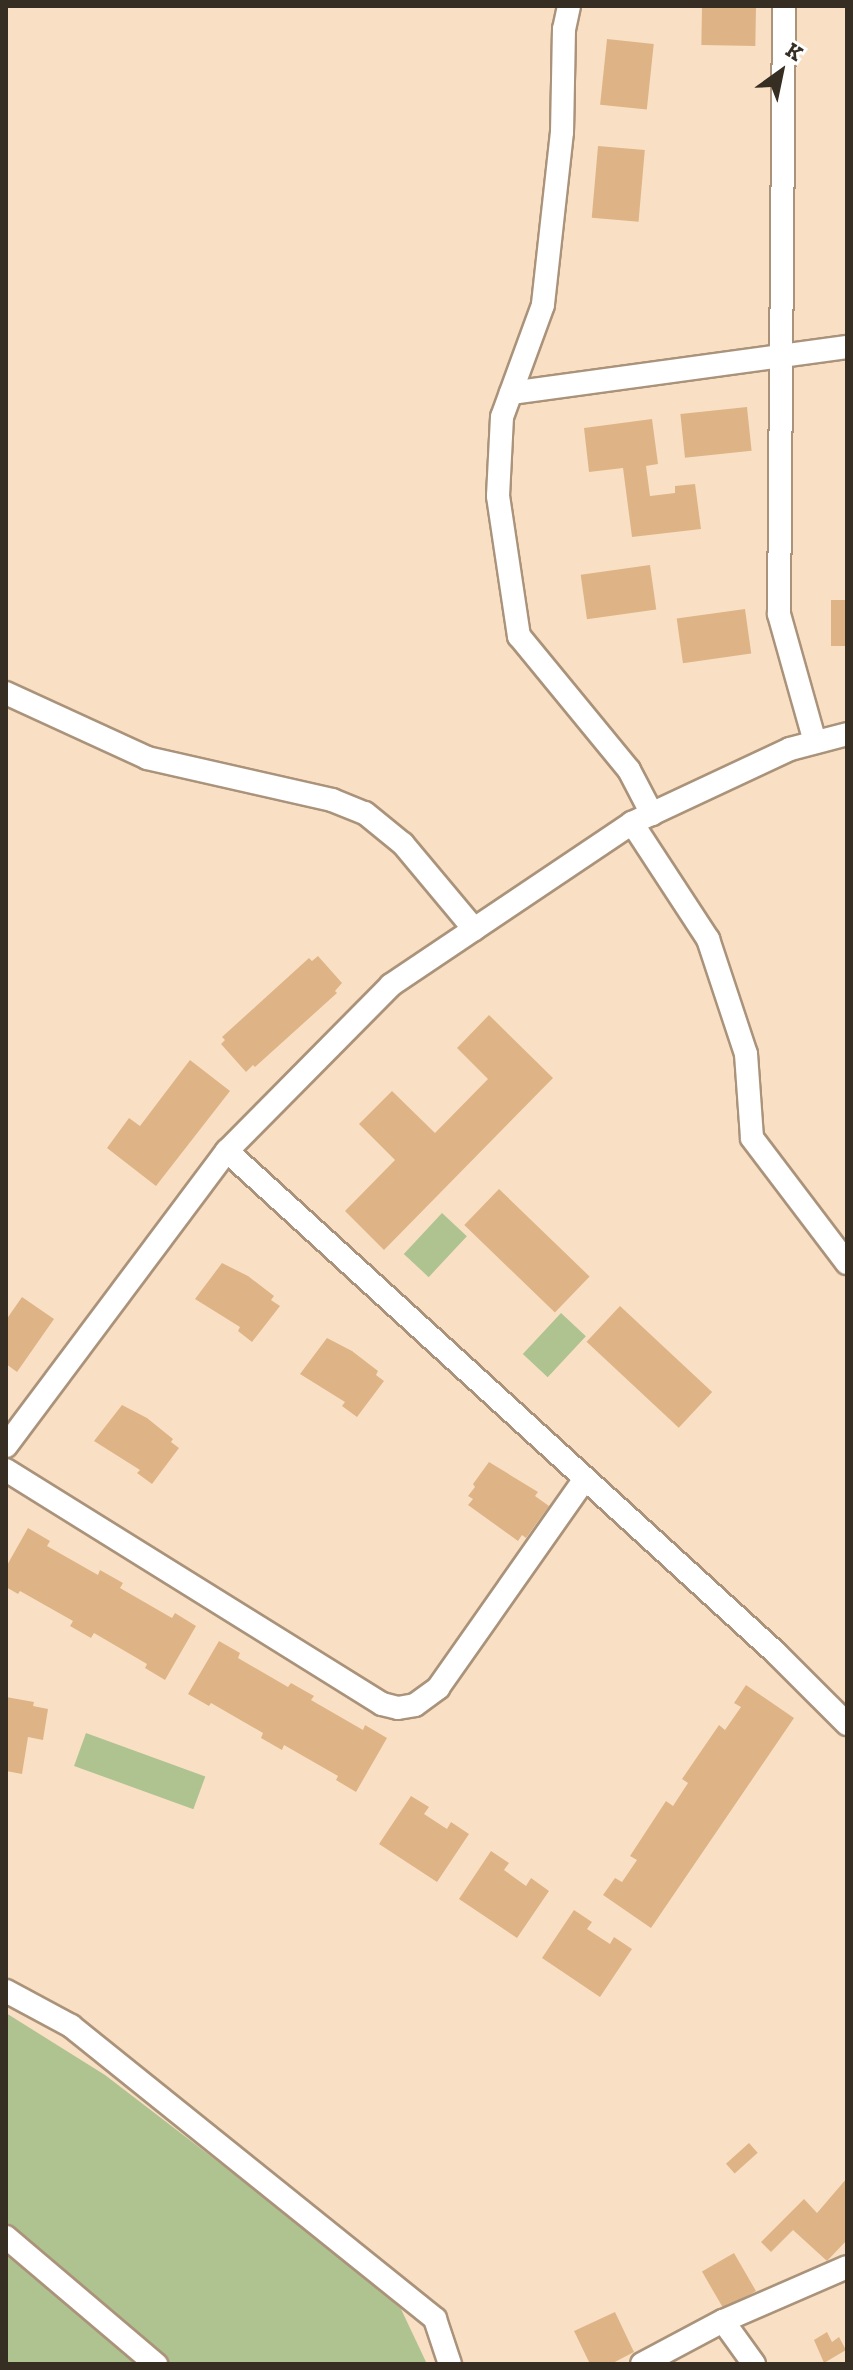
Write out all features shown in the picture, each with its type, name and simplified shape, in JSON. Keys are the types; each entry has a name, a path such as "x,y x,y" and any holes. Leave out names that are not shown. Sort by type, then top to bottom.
{"street":[{"path":"569,6 564,29 562,132 543,305 502,417 498,496 519,636 629,770 642,818 708,939 746,1054 752,1138 847,1263"},
{"path":"784,6 779,614 815,742"},
{"path":"511,393 847,347"},
{"path":"6,693 147,758 332,800 365,813 403,844 474,929"},
{"path":"6,1446 227,1151 391,985 642,818 790,749 847,734"},
{"path":"227,1151 777,1654 847,1724"},
{"path":"6,1470 382,1704 398,1708 424,1701 438,1688 584,1480"},
{"path":"6,1991 71,2026 435,2319 450,2364"},
{"path":"6,2237 156,2364"},
{"path":"642,2364 723,2321 847,2267"},
{"path":"723,2321 754,2364"}],"green space":[{"path":"442,1213 467,1236 429,1277 404,1254"},
{"path":"561,1313 586,1336 548,1377 523,1354"},
{"path":"86,1733 205,1776 193,1809 74,1766"},
{"path":"6,2013 105,2075 341,2256 401,2309 427,2364 6,2364"}],"building":[{"path":"702,7 756,8 755,46 701,45"},
{"path":"607,39 654,44 647,110 600,105"},
{"path":"598,146 645,150 639,222 592,218"},
{"path":"747,407 752,451 685,458 680,414"},
{"path":"652,419 658,464 646,466 650,496 675,493 675,486 695,484 701,529 632,537 623,468 589,472 584,428"},
{"path":"650,565 656,610 587,619 581,575"},
{"path":"831,600 847,600 847,646 831,646"},
{"path":"745,609 751,654 683,663 677,619"},
{"path":"318,956 342,983 335,991 337,993 246,1072 221,1044 225,1040 222,1037 309,958 312,961"},
{"path":"489,1015 553,1078 384,1250 345,1211 395,1160 359,1124 392,1091 435,1133 488,1079 457,1048"},
{"path":"190,1060 230,1091 156,1186 107,1148 129,1118 140,1126"},
{"path":"499,1189 590,1277 555,1312 464,1225"},
{"path":"222,1263 248,1276 274,1296 271,1300 280,1306 252,1342 238,1331 240,1327 195,1299"},
{"path":"22,1297 54,1319 17,1372 6,1364 6,1320"},
{"path":"620,1306 712,1392 679,1428 587,1342"},
{"path":"327,1338 352,1351 378,1371 376,1375 384,1381 357,1417 342,1406 345,1402 300,1374"},
{"path":"122,1405 147,1418 173,1439 171,1442 179,1448 152,1484 137,1473 140,1470 94,1441"},
{"path":"489,1462 538,1492 535,1496 549,1506 526,1538 522,1535 518,1541 468,1505 473,1499 468,1496 475,1487 473,1484"},
{"path":"28,1528 50,1541 47,1546 98,1575 100,1570 123,1583 120,1588 172,1618 175,1613 196,1626 165,1680 145,1668 147,1664 94,1633 91,1638 70,1626 73,1621 20,1591 18,1594 6,1587 6,1567"},
{"path":"219,1641 240,1653 238,1658 288,1687 291,1683 314,1696 311,1700 363,1730 365,1725 387,1738 356,1792 336,1780 338,1776 284,1745 282,1750 261,1738 263,1733 211,1703 209,1706 188,1694"},
{"path":"746,1685 794,1718 651,1928 603,1895 615,1878 622,1882 637,1860 630,1856 666,1801 673,1806 688,1783 682,1779 719,1725 725,1730 741,1707 734,1703"},
{"path":"6,1697 34,1702 33,1706 48,1709 43,1740 28,1737 22,1774 6,1771"},
{"path":"411,1796 429,1807 424,1814 447,1829 451,1822 469,1834 437,1882 379,1844"},
{"path":"491,1851 509,1863 504,1870 526,1886 531,1878 549,1891 517,1938 459,1899"},
{"path":"574,1910 592,1922 587,1929 610,1944 614,1937 632,1949 600,1997 542,1958"},
{"path":"749,2143 758,2153 735,2173 726,2164"},
{"path":"847,2178 847,2240 827,2261 793,2230 771,2252 761,2242 804,2199 817,2213"},
{"path":"734,2253 756,2291 724,2310 702,2272"},
{"path":"615,2312 634,2352 611,2364 590,2364 574,2331"},
{"path":"827,2332 832,2342 839,2337 846,2350 824,2363 814,2340"}]}
